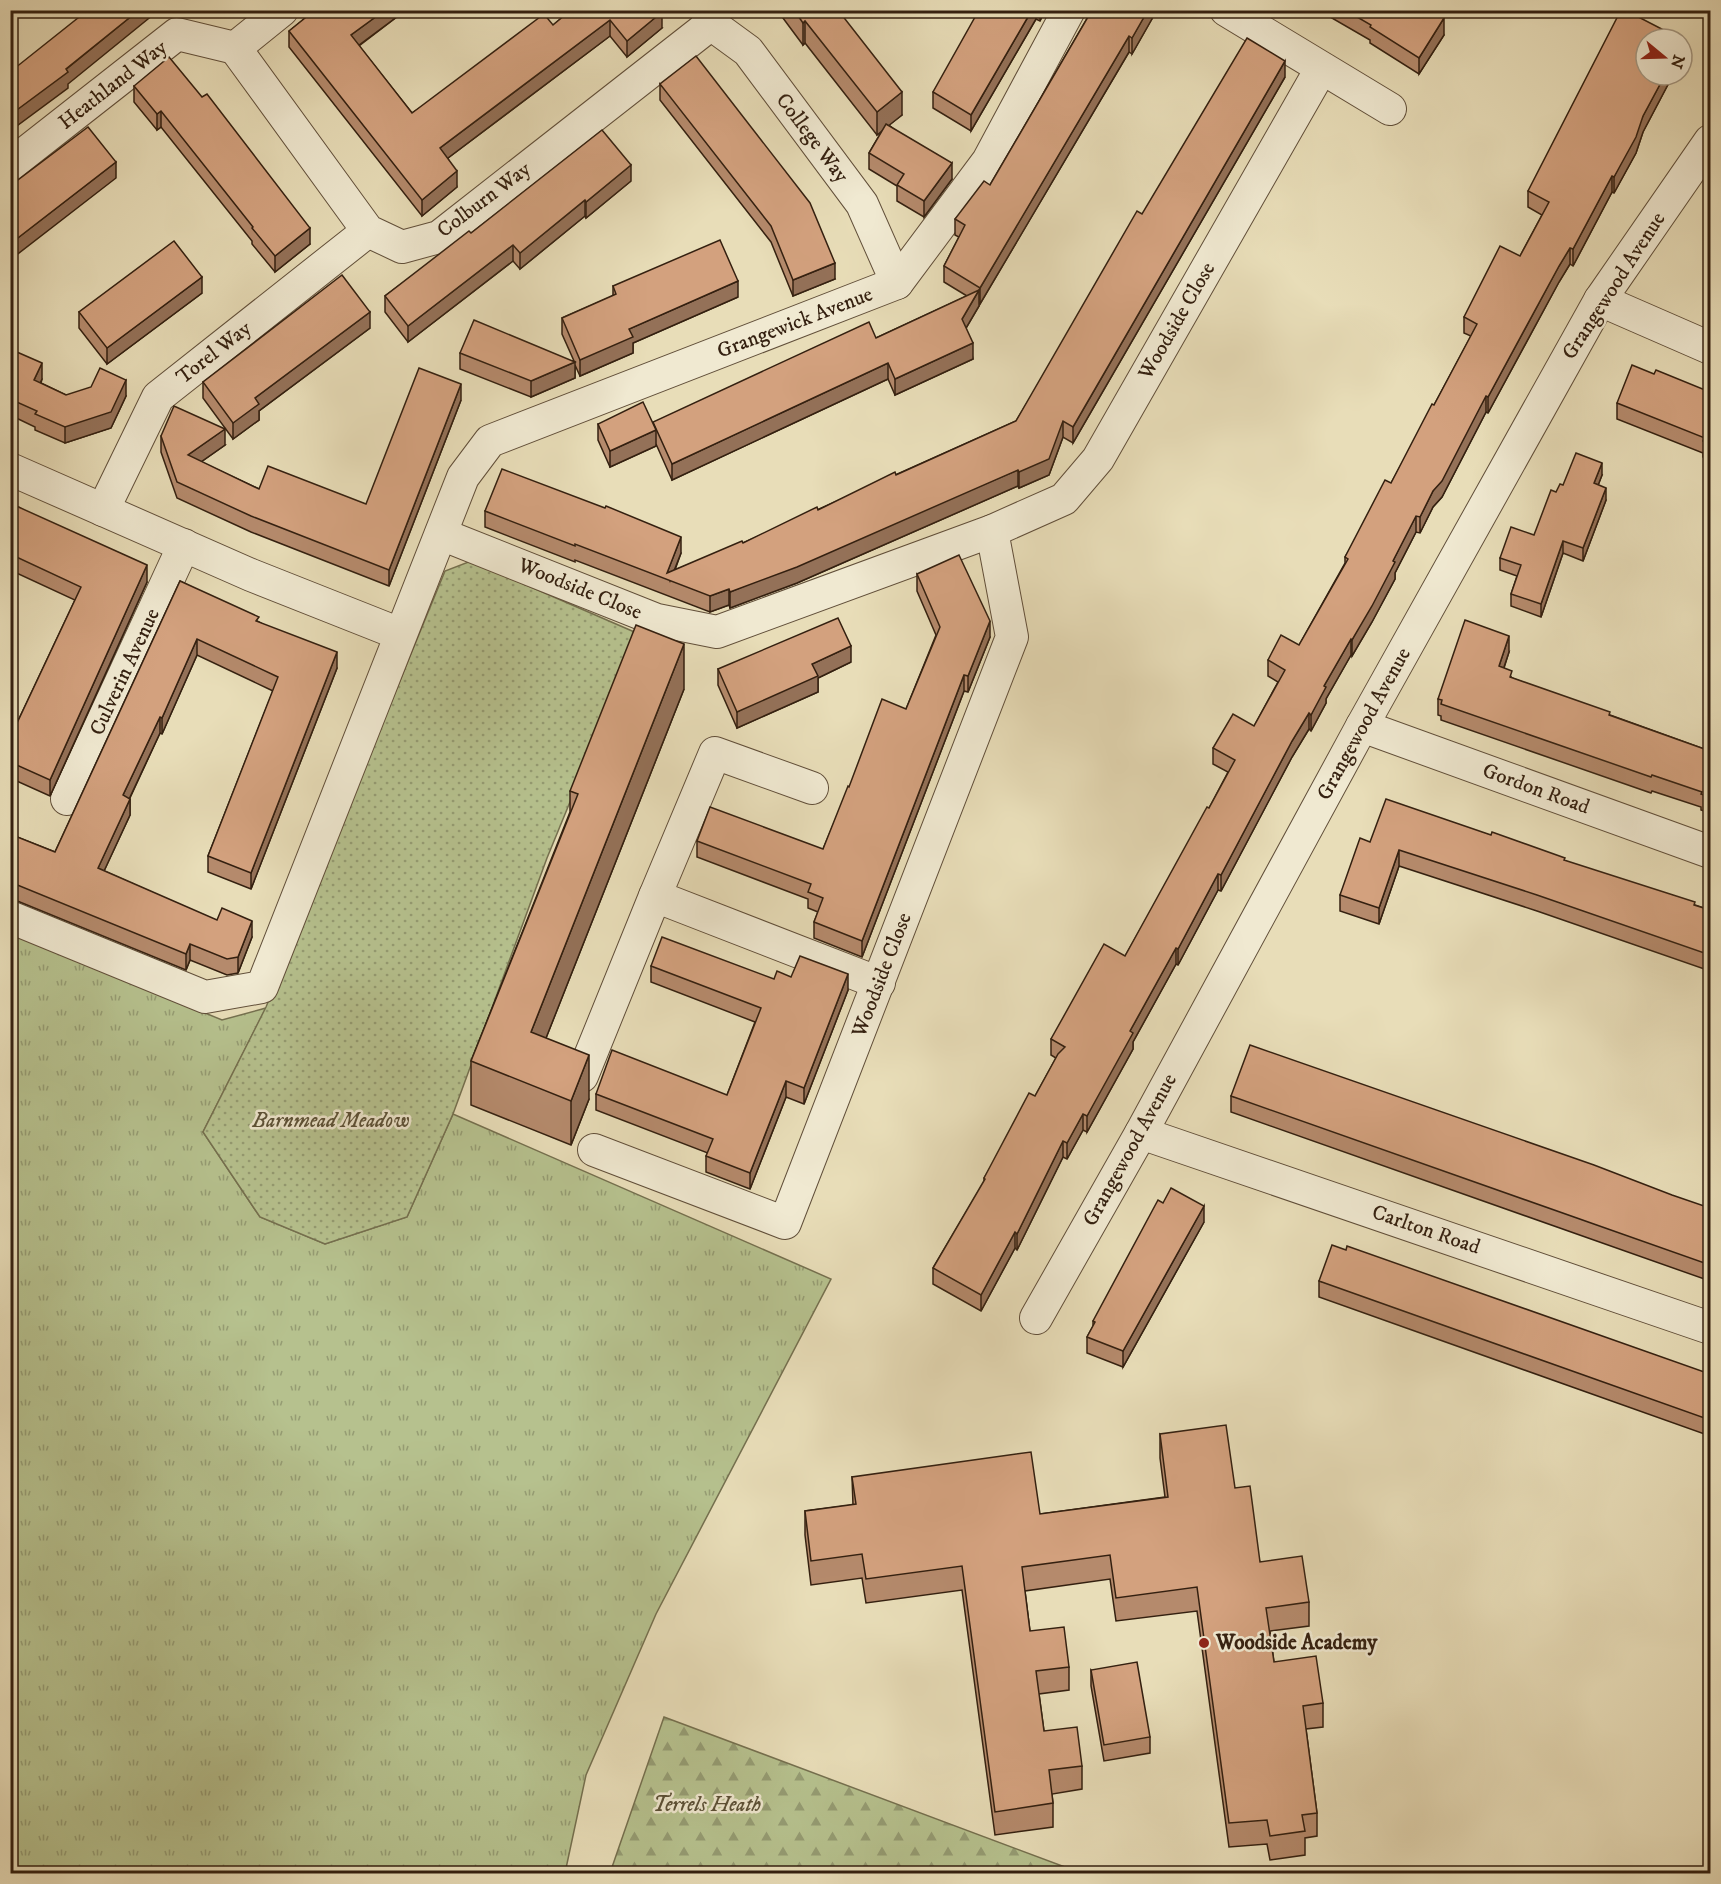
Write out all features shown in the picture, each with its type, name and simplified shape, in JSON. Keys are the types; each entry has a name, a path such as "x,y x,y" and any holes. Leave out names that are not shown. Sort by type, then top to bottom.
{"street":[{"path":"235,48 282,10"},
{"name":"Grangewick Avenue","path":"10,917 205,997 262,987 463,477 490,441 897,283 988,161 1069,10"},
{"path":"1226,10 1390,109"},
{"name":"Colburn Way","path":"235,48 368,231 402,247 439,237 708,17"},
{"name":"College Way","path":"708,17 748,51 862,204 897,283"},
{"name":"Heathland Way","path":"10,165 177,34 235,48"},
{"name":"Woodside Close","path":"441,534 657,620 717,632 992,531 1064,500 1098,459 1321,69"},
{"name":"Grangewood Avenue","path":"1036,1318 1141,1133 1362,726 1600,300 1710,141"},
{"name":"Torel Way","path":"103,510 158,397 368,231"},
{"path":"1600,300 1710,348"},
{"path":"10,469 251,575 400,634"},
{"name":"Woodside Close","path":"594,1150 785,1223 1012,637 992,531"},
{"name":"Culverin Avenue","path":"67,800 184,545"},
{"name":"Gordon Road","path":"1362,726 1710,852"},
{"path":"582,1076 714,753 812,788"},
{"path":"655,896 879,983"},
{"name":"Carlton Road","path":"1141,1133 1710,1328"}],"green space":[{"name":"Barnmead Meadow","path":"471,561 639,634 547,858 453,1114 407,1217 325,1244 260,1217 203,1132 266,1007 445,571"},
{"path":"10,932 222,1020 266,1008 203,1132 260,1217 325,1244 407,1217 453,1114 831,1279 656,1614 586,1775 565,1873 11,1873"},
{"name":"Terrels Heath","path":"664,1717 1081,1873 610,1873"}],"building":[{"path":"88,10 139,10 66,69 68,72 10,115 10,72"},
{"path":"315,10 385,10 351,35 412,113 544,14 553,25 571,10 660,10 662,12 627,41 610,20 440,148 457,171 422,200 289,31"},
{"path":"794,10 838,10 902,92 877,112"},
{"path":"979,10 999,10 1001,12 1002,10 1032,10 971,115 933,92"},
{"path":"1092,10 1148,10 1132,38 1129,36 980,288 944,266 965,225 955,219 984,181 990,185"},
{"path":"1345,10 1430,10 1444,18 1419,58"},
{"path":"1621,10 1658,27 1634,27 1634,87 1659,87 1643,116 1636,137 1573,249 1570,248 1559,266 1488,397 1486,396 1442,481 1433,491 1420,517 1416,516 1372,606 1324,686 1326,687 1311,715 1309,713 1292,741 1221,875 1218,874 1178,949 1176,948 1087,1116 1083,1114 1067,1143 1063,1141 1017,1234 1015,1232 981,1295 933,1268 985,1179 1029,1093 1035,1096 1058,1054 1065,1047 1051,1039 1104,944 1125,956 1235,760 1213,748 1233,714 1254,726 1285,670 1268,660 1281,635 1299,645 1348,559 1345,557 1385,480 1391,483 1477,324 1464,317 1500,246 1520,256 1549,202 1528,191"},
{"path":"1247,38 1285,61 1073,427 1063,421 1049,459 1019,472 1018,470 797,567 730,592 729,589 710,596 485,511 502,469 605,508 606,506 681,537 667,573 742,541 743,543 817,507 818,510 895,472 896,475 1016,421 1137,211 1142,214"},
{"path":"696,56 810,203 835,263 793,280 771,226 660,84"},
{"path":"169,57 202,97 207,94 310,228 275,256 161,111 157,114 134,86"},
{"path":"886,124 952,163 924,201 897,185 904,174 869,153"},
{"path":"88,127 116,162 10,244 10,186"},
{"path":"602,130 631,165 520,253 513,245 408,326 385,296 469,231 471,233"},
{"path":"720,240 738,281 629,329 633,337 580,360 562,318 616,294 613,286"},
{"path":"174,241 202,277 107,348 79,312"},
{"path":"342,275 370,312 255,398 259,404 233,423 203,382"},
{"path":"979,290 962,319 973,343 895,379 888,363 672,464 653,422 869,322 876,338"},
{"path":"474,320 575,362 531,381 460,353"},
{"path":"10,349 42,363 34,380 66,395 91,387 100,368 126,380 111,412 65,427 35,414 37,411 10,399"},
{"path":"1632,365 1654,374 1656,370 1710,392 1710,444 1703,441 1705,438 1617,403"},
{"path":"419,368 461,384 389,570 251,516 177,482 161,436 174,406 225,429 188,455 259,489 268,466 366,504"},
{"path":"643,402 656,430 610,451 598,424"},
{"path":"1576,453 1602,463 1594,483 1606,488 1583,548 1563,541 1541,604 1511,594 1521,565 1500,558 1511,527 1534,535 1551,490 1556,492 1560,484 1563,485"},
{"path":"10,500 15,502 14,505 147,565 50,780 10,762 10,738 81,587 10,554 17,536 10,533"},
{"path":"959,555 990,621 968,676 964,675 862,941 814,922 823,898 808,892 811,884 697,841 710,807 823,849 882,699 906,709 940,627 917,574"},
{"path":"180,581 259,617 256,621 337,652 251,873 208,856 278,677 197,639 162,718 160,717 123,795 130,799 98,868 217,920 222,908 252,921 238,957 227,959 190,944 186,954 10,882 10,834 55,852"},
{"path":"838,618 851,646 812,664 818,676 737,712 718,669"},
{"path":"1465,620 1509,636 1499,666 1512,671 1510,677 1610,712 1609,715 1710,751 1710,797 1701,794 1702,792 1652,775 1651,777 1441,704 1442,700 1438,699"},
{"path":"636,625 684,644 531,1032 589,1055 571,1101 471,1061 578,794 570,791"},
{"path":"1386,799 1491,835 1492,832 1565,858 1564,860 1695,902 1694,905 1710,910 1710,955 1399,850 1379,908 1340,895 1360,838 1370,842"},
{"path":"662,937 774,979 777,971 791,977 800,956 848,974 804,1088 786,1081 750,1173 706,1156 713,1139 596,1094 612,1050 727,1095 761,1008 651,966"},
{"path":"1250,1045 1710,1208 1710,1265 1231,1096"},
{"path":"1171,1188 1204,1206 1123,1351 1087,1337 1095,1322 1093,1321 1158,1200 1163,1203"},
{"path":"1332,1245 1346,1250 1347,1246 1710,1374 1710,1420 1319,1281"},
{"path":"1226,1425 1235,1488 1250,1486 1260,1562 1302,1556 1309,1602 1266,1608 1274,1662 1316,1656 1323,1703 1303,1706 1317,1813 1302,1815 1305,1831 1270,1836 1267,1820 1229,1823 1197,1587 1116,1598 1110,1555 1022,1567 1030,1631 1064,1627 1069,1667 1036,1671 1044,1731 1077,1727 1082,1766 1049,1770 1053,1803 995,1812 962,1566 866,1579 862,1554 811,1561 805,1511 856,1504 852,1477 1031,1452 1040,1514 1168,1497 1160,1434"},
{"path":"1137,1662 1150,1737 1104,1745 1091,1670"}],"place":[{"name":"Woodside Academy","path":"1204,1643"}]}
